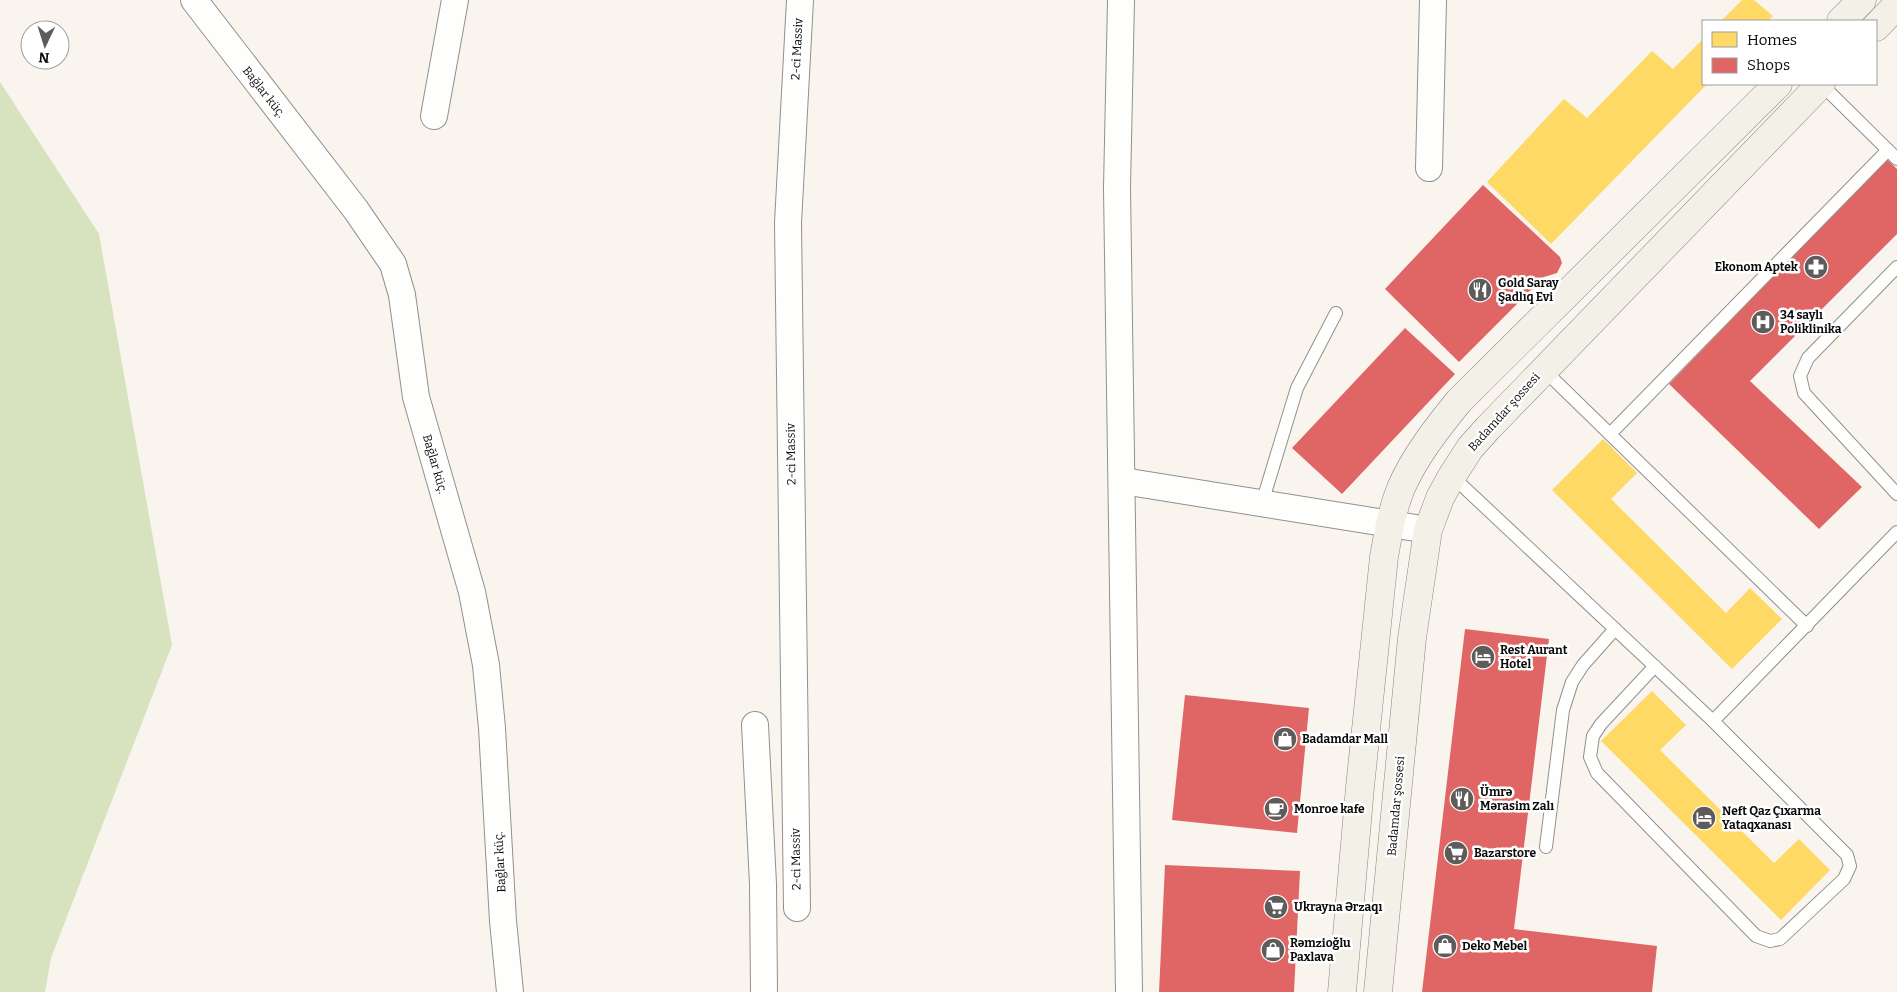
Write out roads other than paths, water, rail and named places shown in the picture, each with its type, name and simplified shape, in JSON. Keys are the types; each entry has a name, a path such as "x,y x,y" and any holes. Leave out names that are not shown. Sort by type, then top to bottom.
{"main road":[{"path":"1842,20 1862,0"},
{"path":"1877,26 1897,5"},
{"path":"1342,992 1360,787 1384,557 1389,524 1401,489 1436,429 1459,401 1777,85"},
{"name":"Badamdar şossesi","path":"1378,992 1412,638 1428,530 1440,498 1452,476 1476,441 1543,369 1820,85"}],"street":[{"name":"Bağlar küç.","path":"194,0 356,210 393,264 402,295 416,397 472,592 486,665 492,728 503,922 510,992"},
{"path":"434,116 455,0"},
{"name":"2-ci Massiv","path":"796,908 788,223 800,0"},
{"path":"1121,0 1117,188 1128,992"},
{"path":"1429,168 1433,0"},
{"path":"1122,481 1428,530"},
{"path":"755,725 763,884 764,992"}],"lane":[{"path":"1610,434 1893,154 1822,85"},
{"path":"1897,266 1808,358 1800,376 1804,393 1897,494"},
{"path":"1262,503 1297,388 1336,313"},
{"path":"1543,369 1807,626"},
{"path":"1452,476 1714,721 1847,855 1850,866 1844,878 1780,939 1770,942 1756,936 1597,773 1590,757 1592,736 1655,666"},
{"path":"1714,721 1897,532"},
{"path":"1546,847 1563,710 1572,682 1583,665 1615,629"}],"place":[{"name":"Ekonom Aptek","path":"1816,267"},
{"name":"Gold Saray Şadlıq Evi","path":"1480,290"},
{"name":"34 saylı Poliklinika","path":"1763,322"},
{"name":"Rest Aurant Hotel","path":"1483,657"},
{"name":"Badamdar Mall","path":"1285,739"},
{"name":"Ümrə Mərasim Zalı","path":"1462,799"},
{"name":"Monroe kafe","path":"1276,809"},
{"name":"Neft Qaz Çıxarma Yataqxanası","path":"1704,818"},
{"name":"Bazarstore","path":"1456,853"},
{"name":"Ukrayna Ərzaqı","path":"1276,907"},
{"name":"Deko Mebel","path":"1445,946"},
{"name":"Rəmzioğlu Paxlava","path":"1273,950"}]}
